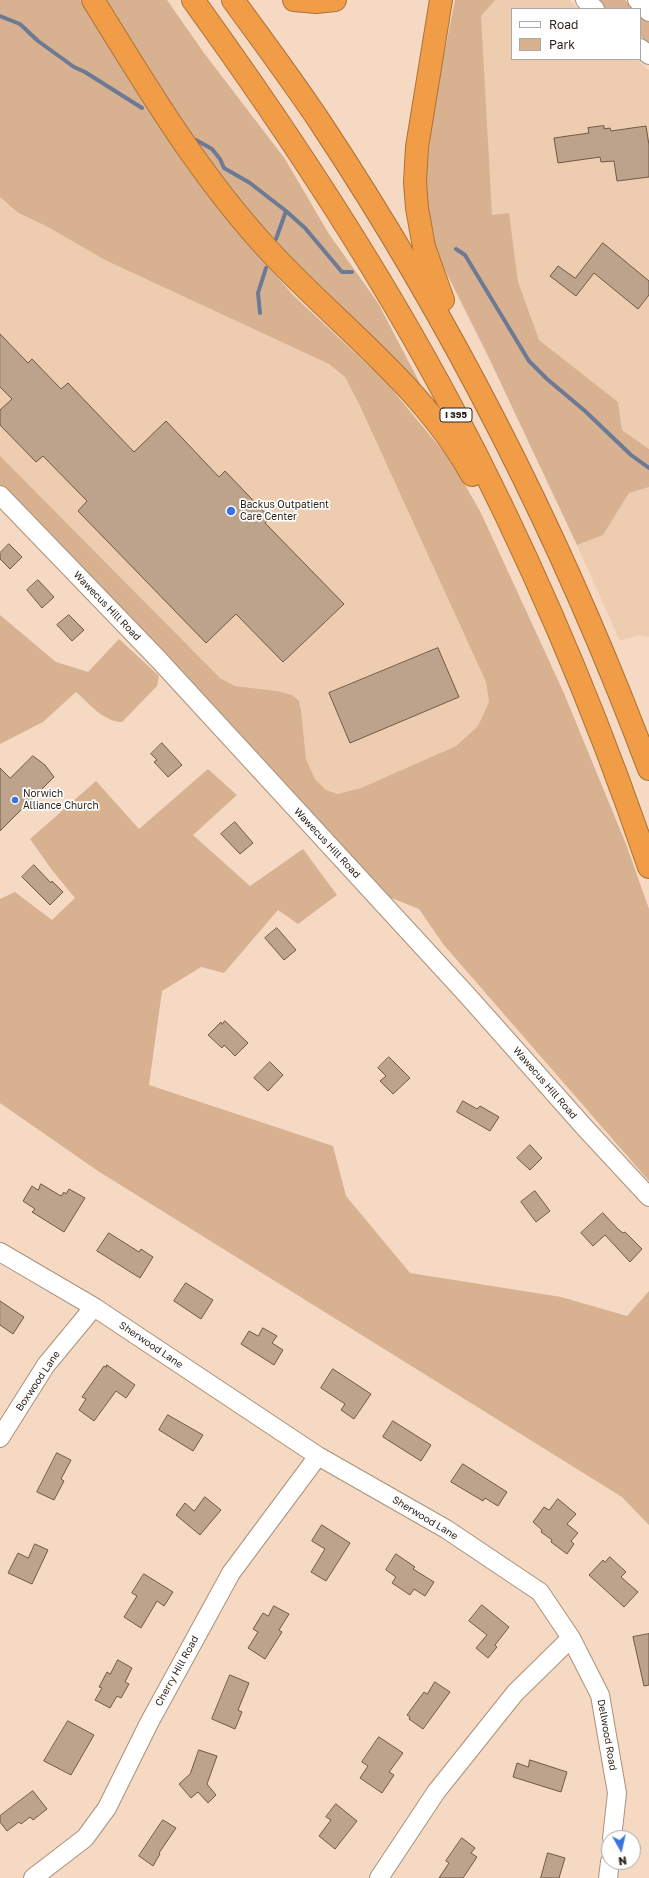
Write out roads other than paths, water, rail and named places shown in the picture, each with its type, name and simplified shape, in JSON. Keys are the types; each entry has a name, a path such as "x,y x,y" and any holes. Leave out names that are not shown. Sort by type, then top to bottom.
{"highway":[{"path":"93,0 178,136 212,184 284,267 426,408 459,454 502,526 522,550"},
{"name":"I 395","path":"193,0 287,132 368,260 449,402 522,550 582,688 649,867"},
{"path":"233,0 320,122 403,254 450,334 505,438 557,544 606,657 649,769"},
{"path":"294,0 316,2 336,0"},
{"path":"441,0 417,147 415,182 417,208 424,247 443,300 450,334"}],"street":[{"path":"585,0 594,8"},
{"path":"636,0 649,12"},
{"path":"641,49 649,55"},
{"name":"Wawecus Hill Road","path":"0,495 164,665 462,989 586,1129 649,1197"},
{"name":"Sherwood Lane","path":"0,1252 94,1307 318,1456 446,1529 540,1592 571,1638"},
{"name":"Boxwood Lane","path":"0,1438 46,1365 94,1307"},
{"name":"Cherry Hill Road","path":"33,1878 85,1838 107,1808 149,1723 232,1573 318,1456"},
{"path":"379,1878 436,1792 515,1693 571,1638"},
{"name":"Dellwood Road","path":"571,1638 600,1695 617,1793 613,1830"}],"waterway":[{"path":"0,16 20,24 38,41 74,67 85,72 142,108"},
{"path":"196,140 212,149 220,159 224,168 250,183 305,228 342,272 352,272"},
{"path":"276,239 286,211"},
{"path":"456,249 465,255 529,361 631,455 649,468"},
{"path":"260,313 258,293 266,268"}],"place":[{"name":"Backus Outpatient Care Center","path":"231,511"},
{"name":"Norwich Alliance Church","path":"15,800"}]}
